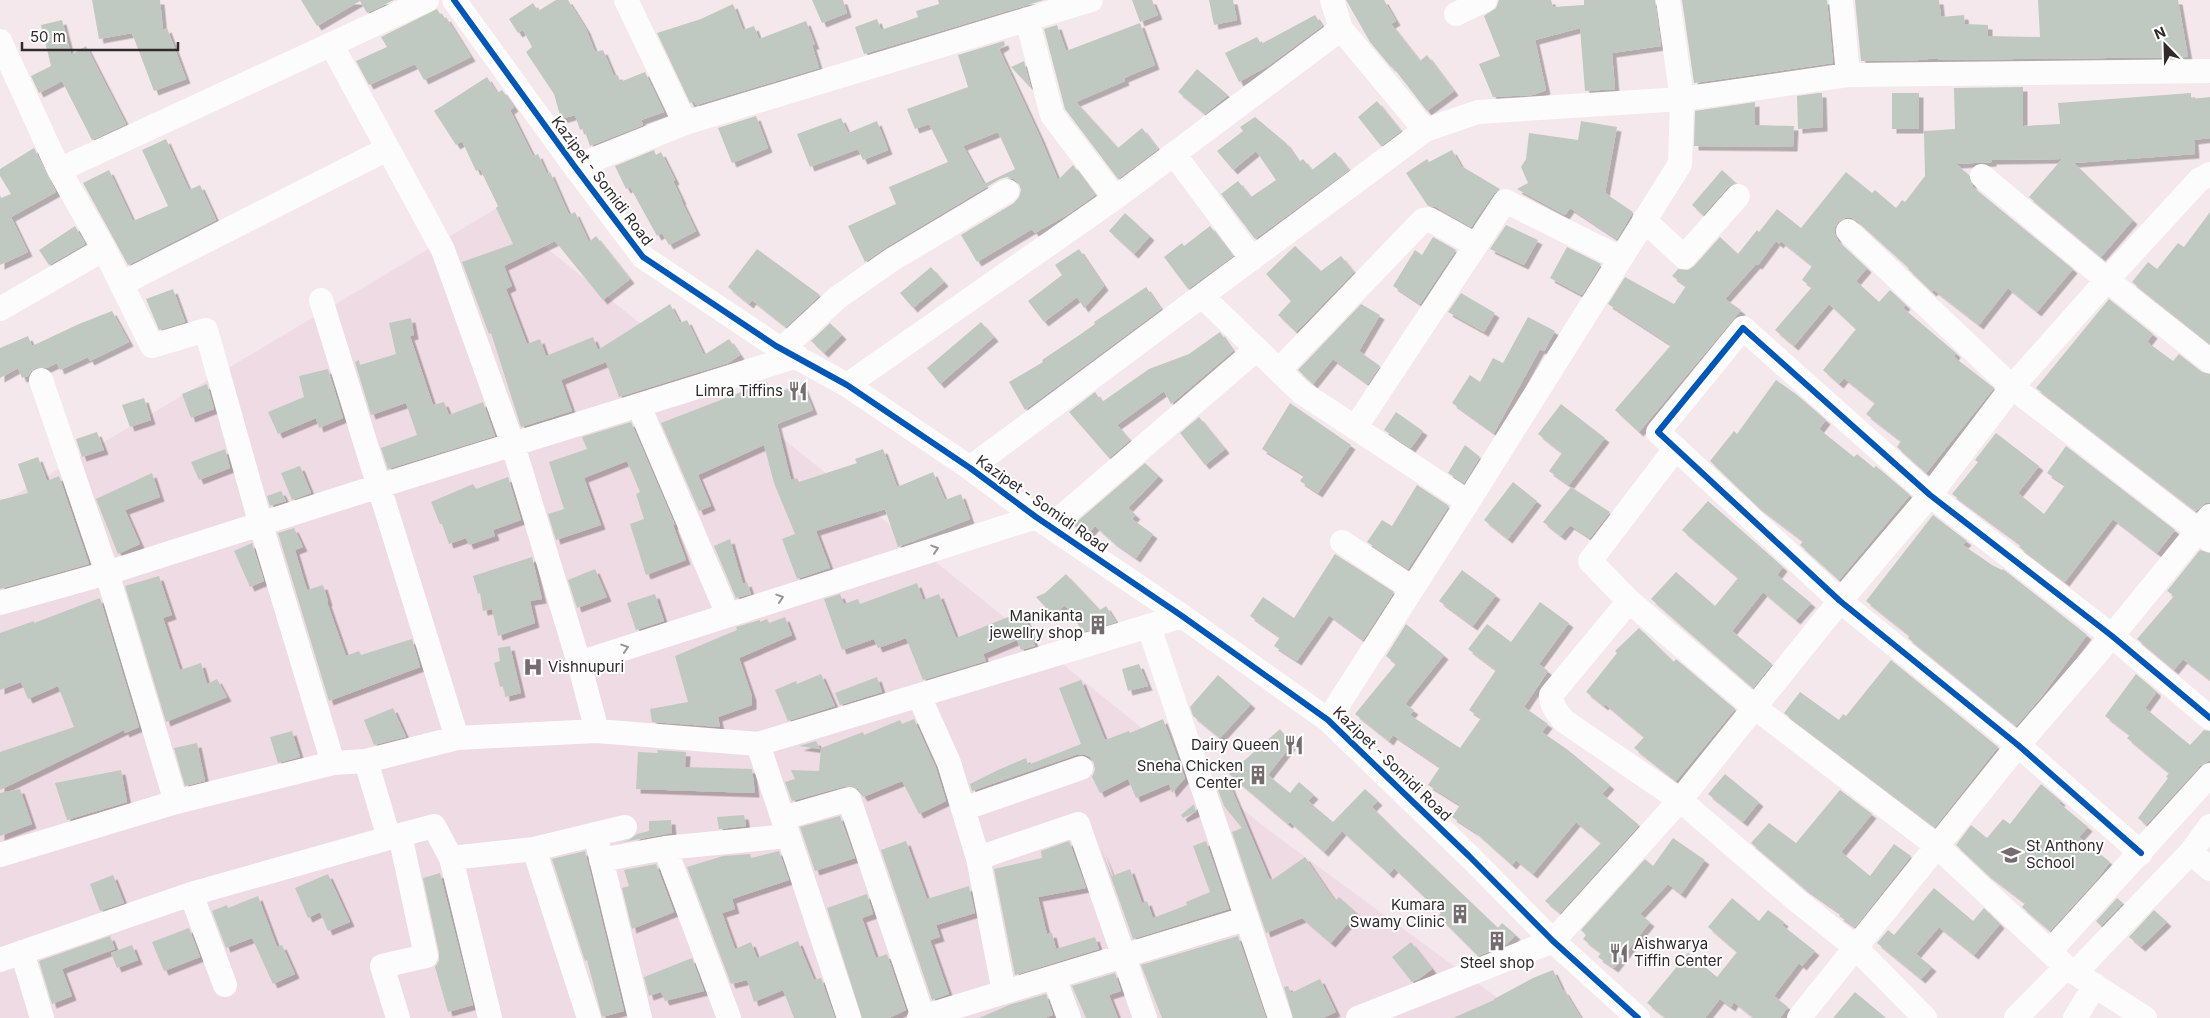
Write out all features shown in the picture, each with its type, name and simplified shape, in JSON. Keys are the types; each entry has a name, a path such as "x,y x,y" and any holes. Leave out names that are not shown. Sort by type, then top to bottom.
{"street":[{"path":"59,170 427,0"},
{"name":"Kazipet - Somidi Road","path":"454,0 643,257 790,353 846,385 970,468 1043,522 1182,616 1328,720 1469,856 1553,941 1638,1018"},
{"path":"626,0 685,123"},
{"path":"575,167 685,123 1091,0"},
{"path":"1332,0 1341,29 1425,130"},
{"path":"1456,14 1485,0"},
{"path":"1328,720 1468,502 1680,164 1682,99 1668,0"},
{"path":"1841,0 1848,75"},
{"path":"1027,20 1052,114 1115,198"},
{"path":"846,385 1115,198 1341,29"},
{"path":"0,41 59,170 104,249 152,346 206,330 261,525 333,763"},
{"path":"331,44 443,250 513,445 579,663 597,732"},
{"path":"970,468 1425,130 1478,112 1682,99 1848,75 2210,71"},
{"path":"121,284 387,148"},
{"path":"1174,154 1252,259"},
{"path":"1982,176 2107,280 2210,361"},
{"path":"1358,1018 1553,941 1680,800 1840,601 1930,495 2012,387 2107,280 2206,181"},
{"path":"0,602 107,573 379,486 639,406 790,353 837,298 892,259 1007,191"},
{"path":"1644,220 1684,257 1738,196"},
{"path":"1355,428 1505,201 1620,258"},
{"path":"1279,370 1423,220 1428,219 1476,245"},
{"path":"1799,1018 2018,745 2206,529 2012,387 1848,231"},
{"path":"0,308 104,249"},
{"path":"1202,296 1301,392 1468,502"},
{"path":"321,300 457,738"},
{"path":"2141,853 2018,745 1840,601 1658,432 1743,328 1930,495 2112,636 2210,718"},
{"path":"579,663 728,615 1043,522 1257,349"},
{"path":"41,380 107,573 176,802"},
{"path":"639,406 728,615"},
{"path":"1676,448 1590,561 1629,601 1754,708 1937,846 2072,969 2145,1018"},
{"path":"1342,542 1412,588"},
{"path":"1629,601 1551,695 1551,704 1564,721 1680,800 1795,899 1856,948 1925,1018"},
{"path":"0,855 176,802 333,763 366,762 457,738 597,732 758,744 1182,616"},
{"path":"1149,627 1245,919 1280,1018"},
{"path":"919,696 949,763 978,858 1004,992"},
{"path":"758,744 849,1018"},
{"path":"366,762 394,837 426,956 382,966 398,1018"},
{"path":"963,809 1080,768"},
{"path":"2076,1018 2072,969 2141,853 2210,776"},
{"path":"601,860 785,827 850,799 921,1017 962,1012 1004,992 1245,919"},
{"path":"978,858 1078,824 1145,1018"},
{"path":"0,960 191,894 434,826 451,858 490,1018"},
{"path":"2016,1018 2072,969 2191,852 2210,826"},
{"path":"451,858 534,848 625,827"},
{"path":"595,834 640,1018"},
{"path":"534,848 589,1018"},
{"path":"664,848 729,1018"},
{"path":"2191,852 2210,869"},
{"path":"191,894 225,984"},
{"path":"22,952 42,1018"},
{"path":"1054,977 1069,1018"}],"shaded area":[{"name":"Vishnupuri","path":"497,208 1267,829 1525,1018 0,1018 0,504"}],"building":[{"path":"92,0 160,0 163,30 167,28 186,79 154,91 132,33 99,39"},
{"path":"301,0 394,0 367,13 360,1 317,26"},
{"path":"556,0 568,0 586,29 595,52 603,50 614,76 618,75 620,82 645,72 664,112 641,120 643,125 590,146 584,129 580,130 575,115 561,119 554,94 526,52 532,47 523,30 518,33 509,19 533,3 538,11"},
{"path":"812,0 843,0 847,13 822,23"},
{"path":"938,0 1044,0 864,54 855,27 877,19 881,30 918,17 916,11 939,4"},
{"path":"1132,0 1152,0 1158,15 1140,22"},
{"path":"1209,0 1233,0 1237,20 1214,25"},
{"path":"1346,0 1384,0 1396,21 1391,24 1420,61 1427,55 1454,91 1427,111 1392,66 1370,42"},
{"path":"1499,0 1551,0 1553,7 1584,5 1584,0 1655,0 1661,46 1612,53 1615,89 1585,91 1580,28 1535,40 1546,90 1533,95 1493,97 1479,64 1500,56 1484,16 1496,8"},
{"path":"1682,0 1827,0 1833,63 1694,83"},
{"path":"1855,0 1939,0 1941,17 1964,15 1965,24 1988,25 1988,36 2040,37 2038,0 2178,0 2188,57 1938,60 1938,58 1909,61 1861,61"},
{"path":"733,4 743,30 754,26 759,39 806,21 815,45 812,45 819,68 696,105 694,101 690,103 657,33 701,19"},
{"path":"437,9 443,19 446,17 471,57 424,80 415,64 369,85 356,61 387,47 381,37"},
{"path":"1315,15 1322,26 1268,66 1239,82 1225,53 1257,37 1261,44"},
{"path":"62,20 71,55 86,46 126,124 92,140 62,81 39,93 31,76 51,66 41,25"},
{"path":"1140,23 1155,65 1124,78 1125,81 1076,102 1118,148 1142,128 1158,149 1118,179 1065,109 1044,29 1057,25 1066,51"},
{"path":"1004,41 1005,45 999,49 1058,180 1073,165 1095,195 1067,215 1035,233 1032,229 977,262 961,235 1014,203 1019,197 1021,190 1019,184 1014,179 1007,177 1000,179 888,246 865,262 848,226 896,204 889,187 948,162 929,124 915,129 907,109 968,87 958,55","holes":["998,132 1015,169 984,184 963,146"]},
{"path":"1024,61 1031,88 1011,67"},
{"path":"1197,69 1228,95 1205,114 1178,92"},
{"path":"487,77 497,93 502,90 514,107 510,110 533,156 538,154 547,174 550,172 569,215 575,212 589,242 596,236 630,279 603,300 555,241 504,266 512,286 506,289 527,344 540,339 546,356 593,337 598,350 670,304 680,323 687,320 704,355 729,339 740,355 728,363 619,397 606,362 561,380 572,411 521,427 491,333 489,334 462,262 513,244 496,208 498,206 480,169 476,171 462,141 456,145 434,111"},
{"path":"2023,87 2023,126 2060,124 2058,103 2191,93 2191,99 2210,97 2210,138 2194,140 2195,154 2074,163 2133,220 2101,257 2029,197 2062,159 1992,160 1992,162 1956,164 1969,175 1973,187 2073,269 2037,312 2008,288 1979,325 1934,290 1932,292 1909,268 1857,221 1852,218 1845,218 1838,222 1835,227 1835,234 1838,241 1867,268 1856,281 1879,302 1890,290 1906,305 1903,308 1956,353 1954,357 1994,388 1926,473 1897,447 1901,441 1866,414 1875,403 1844,378 1839,384 1823,370 1856,329 1829,304 1794,346 1775,330 1812,287 1802,280 1812,266 1781,241 1779,244 1776,241 1758,265 1756,264 1725,299 1741,310 1639,432 1615,410 1671,345 1608,304 1625,277 1674,304 1686,286 1672,276 1678,269 1688,270 1694,266 1720,237 1738,254 1777,209 1801,228 1846,172 1872,193 1875,190 1896,208 1902,200 1905,202 1925,176 1924,131 1955,129 1954,88"},
{"path":"1822,93 1823,127 1798,129 1797,96"},
{"path":"1892,93 1919,93 1919,129 1892,129"},
{"path":"1377,101 1401,131 1381,146 1358,117"},
{"path":"1755,102 1755,125 1794,126 1793,147 1694,146 1695,111"},
{"path":"756,116 768,148 732,163 718,128"},
{"path":"1255,117 1286,143 1299,162 1303,159 1312,170 1335,152 1349,170 1255,239 1221,194 1238,181 1251,197 1276,180 1256,151 1233,170 1217,151 1243,131 1240,127"},
{"path":"841,118 848,133 877,121 888,150 863,160 858,149 810,167 797,134"},
{"path":"1581,121 1617,127 1605,193 1633,212 1617,239 1570,208 1565,215 1517,189 1528,183 1521,167 1526,159 1529,133 1578,140"},
{"path":"166,139 189,190 200,185 216,220 128,265 83,183 109,170 133,221 168,206 142,150"},
{"path":"34,148 56,192 11,217 28,252 0,265 0,195 1,198 11,194 0,176 0,169"},
{"path":"654,150 656,155 661,152 696,231 669,245 662,233 657,236 630,187 626,189 615,166"},
{"path":"1452,150 1462,168 1500,189 1494,193 1471,227 1436,207 1428,206 1406,173 1427,159 1429,162"},
{"path":"1722,170 1736,183 1728,187 1703,215 1692,205"},
{"path":"2210,212 2210,344 2132,282 2148,262 2157,269 2178,243 2184,247"},
{"path":"1125,213 1150,236 1134,254 1109,231"},
{"path":"1506,225 1538,240 1524,265 1490,249"},
{"path":"75,226 85,244 49,265 39,250"},
{"path":"1210,226 1233,256 1188,289 1164,257 1182,243 1184,246"},
{"path":"1433,237 1456,250 1420,304 1393,286 1415,250 1422,255"},
{"path":"1295,246 1321,271 1341,256 1354,272 1296,332 1278,315 1291,301 1266,274"},
{"path":"1567,247 1601,264 1582,295 1550,278"},
{"path":"757,249 820,295 786,327 752,300 749,304 728,287"},
{"path":"1079,249 1104,286 1084,308 1077,297 1044,322 1028,301 1062,275 1055,265"},
{"path":"931,267 944,282 913,308 900,293"},
{"path":"1146,287 1161,309 1025,410 1009,382 1043,362 1042,360 1095,324 1094,322"},
{"path":"173,289 185,322 159,330 146,299"},
{"path":"1461,293 1495,313 1484,332 1448,312"},
{"path":"2109,299 2153,334 2147,342 2173,361 2179,354 2202,372 2210,374 2210,503 2205,503 2196,511 2036,388"},
{"path":"1361,304 1380,315 1359,351 1380,366 1368,384 1333,359 1313,384 1298,370"},
{"path":"112,311 129,342 90,361 88,357 60,370 57,363 47,368 37,367 28,376 22,378 18,368 0,378 0,348 28,336 32,346"},
{"path":"1528,317 1555,331 1544,351 1540,349 1494,433 1452,403 1470,375 1480,382 1493,358 1503,363"},
{"path":"411,318 414,335 410,336 433,405 444,402 449,415 483,402 495,436 388,469 381,448 417,435 406,403 371,415 355,362 359,360 360,365 396,354 389,323"},
{"path":"981,322 994,337 940,384 927,368"},
{"path":"830,323 842,335 824,353 811,341"},
{"path":"1220,332 1233,351 1171,404 1164,391 1117,425 1130,440 1109,458 1069,412 1095,392 1102,402 1149,369 1189,354"},
{"path":"328,369 343,418 319,428 316,418 278,434 268,412 304,397 299,376"},
{"path":"1776,380 1796,394 1826,420 1819,429 1854,457 1857,454 1874,468 1876,466 1910,495 1839,580 1800,545 1803,541 1757,506 1710,461 1734,431 1737,434"},
{"path":"767,382 772,395 802,383 813,410 777,424 791,480 797,478 799,482 857,463 855,459 883,449 897,487 933,472 945,500 961,494 970,519 898,547 885,509 816,531 830,568 797,579 782,539 795,534 774,483 764,445 698,475 711,506 699,511 661,423"},
{"path":"207,384 214,409 191,418 182,394"},
{"path":"144,398 151,420 130,427 122,405"},
{"path":"1290,403 1351,445 1318,493 1300,481 1304,475 1262,449"},
{"path":"1561,404 1605,438 1569,485 1549,471 1562,453 1538,434"},
{"path":"1396,412 1423,431 1411,448 1384,430"},
{"path":"1199,417 1225,449 1205,465 1180,433"},
{"path":"631,422 675,525 673,525 686,560 646,575 630,524 644,519 636,494 640,492 627,461 584,478 601,525 556,540 548,514 564,509 549,462 587,449 582,437"},
{"path":"97,432 104,450 82,457 76,439"},
{"path":"1996,433 2039,466 2018,493 2044,514 2065,485 2047,473 2066,446 2175,530 2157,553 2113,519 2065,582 2019,547 2021,545 1952,494 1978,462 1975,460"},
{"path":"1465,445 1480,457 1464,483 1448,473"},
{"path":"225,449 230,468 199,480 191,462"},
{"path":"38,457 47,481 59,476 89,564 0,589 0,500 28,493 18,464"},
{"path":"1145,463 1159,476 1128,508 1136,515 1132,519 1153,534 1136,558 1113,542 1095,526 1087,535 1073,525"},
{"path":"300,466 311,493 292,500 281,473"},
{"path":"152,473 160,497 125,510 140,544 118,554 96,499"},
{"path":"508,477 521,520 493,530 495,536 469,545 466,538 449,544 431,502 473,484 476,489"},
{"path":"1513,482 1537,501 1508,539 1484,520"},
{"path":"1417,485 1449,506 1408,569 1367,542 1382,520 1392,526"},
{"path":"1571,487 1610,512 1590,538 1570,525 1561,536 1543,522"},
{"path":"281,491 286,501 270,506 267,496"},
{"path":"1708,501 1783,567 1777,575 1811,603 1796,620 1763,592 1732,631 1772,664 1753,688 1651,599 1676,572 1715,606 1738,578 1682,530"},
{"path":"1933,515 1967,541 1963,545 1992,565 2003,569 2087,635 2042,696 2016,726 1908,638 1910,636 1866,601"},
{"path":"294,528 303,547 295,550 307,590 323,585 346,656 359,651 361,655 412,639 420,667 329,701 278,533"},
{"path":"730,539 743,584 747,582 751,594 736,598 714,546"},
{"path":"252,543 264,581 250,587 234,551"},
{"path":"2200,550 2210,553 2210,680 2183,659 2174,670 2137,639 2174,596 2167,591"},
{"path":"1335,554 1394,592 1363,640 1329,615 1297,661 1274,646 1280,637 1250,616 1263,597 1294,618"},
{"path":"532,557 542,599 530,601 535,623 498,636 492,609 483,611 480,593 478,594 473,576"},
{"path":"595,569 607,597 577,608 568,580"},
{"path":"1462,570 1496,595 1473,626 1439,601"},
{"path":"1066,574 1100,610 1106,606 1116,622 1083,632 1065,605 1054,616 1036,597 1045,593"},
{"path":"159,576 172,615 163,618 180,670 201,663 207,684 217,679 227,697 166,722 125,586"},
{"path":"917,583 923,600 939,594 956,638 1023,611 1035,646 1021,650 1017,640 983,654 986,661 923,680 906,638 878,648 874,639 842,650 824,599 840,594 844,604 858,599 860,604"},
{"path":"655,594 664,621 636,630 627,603"},
{"path":"100,598 139,727 125,733 124,730 0,790 0,752 74,727 58,686 28,699 21,682 0,690 0,633 34,621 34,623"},
{"path":"1540,602 1569,623 1539,664 1548,671 1524,707 1548,724 1542,732 1568,750 1610,785 1602,794 1639,825 1560,913 1545,901 1601,843 1576,822 1533,874 1516,860 1512,865 1475,832 1452,817 1460,805 1428,785 1440,767 1393,735 1389,741 1355,714 1396,664 1386,656 1406,624 1444,655 1405,704 1414,710 1410,715 1460,748 1481,718 1469,710 1496,670 1468,649 1487,624 1511,642"},
{"path":"785,617 792,635 739,658 752,696 752,705 718,717 720,727 652,722 650,709 688,702 675,656 737,630 736,627 767,619 769,623"},
{"path":"1639,628 1674,662 1676,659 1735,709 1676,781 1634,748 1644,737 1605,704 1604,706 1586,692 1617,653 1615,651"},
{"path":"510,646 521,693 505,697 504,686 500,687 494,663 500,661 498,648"},
{"path":"1891,660 1998,747 1935,827 1784,713 1800,692 1839,720 1843,714 1846,716"},
{"path":"1139,664 1148,686 1128,691 1122,669"},
{"path":"821,674 835,706 788,721 775,690 796,681 797,684"},
{"path":"2136,674 2156,691 2145,708 2190,745 2204,730 2210,731 2210,760 2200,766 2146,825 2138,818 2168,778 2166,777 2169,773 2127,738 2130,735 2105,716"},
{"path":"1218,675 1251,704 1220,738 1193,716 1190,707"},
{"path":"877,677 882,692 840,705 835,693"},
{"path":"1081,680 1105,740 1129,731 1130,733 1163,719 1185,778 1172,793 1169,784 1136,798 1128,779 1100,793 1092,777 1095,770 1094,763 1090,757 1083,754 972,791 970,784 998,770 1026,758 1028,765 1081,744 1059,688"},
{"path":"393,708 406,737 374,745 364,720"},
{"path":"914,719 936,768 946,801 919,814 902,781 863,797 858,789 846,786 792,801 785,782 795,779 791,770 819,771 821,748 863,732 864,735 900,720 902,724"},
{"path":"1280,729 1292,744 1268,775 1290,793 1299,782 1314,795 1308,801 1333,822 1365,789 1378,801 1372,807 1395,830 1498,928 1502,923 1516,935 1507,944 1478,956 1438,916 1441,913 1394,868 1389,874 1342,831 1324,852 1290,822 1288,824 1229,774"},
{"path":"292,731 300,757 278,763 270,737"},
{"path":"816,741 820,749 799,746"},
{"path":"197,743 205,781 185,786 174,748"},
{"path":"657,750 686,752 685,767 752,769 755,793 636,789 638,752 658,753"},
{"path":"121,770 127,802 67,820 55,783"},
{"path":"1725,774 1759,802 1743,822 1708,794"},
{"path":"1226,776 1269,878 1272,880 1305,857 1335,901 1339,897 1357,913 1331,943 1302,918 1266,933 1232,832 1242,828 1224,806 1216,784"},
{"path":"2041,784 2061,801 2059,803 2088,827 2079,837 2110,862 2050,931 2022,907 2025,903 1987,874 1956,845 1971,825 1987,838 2003,819 2010,824"},
{"path":"20,789 32,824 0,836 0,793"},
{"path":"1840,790 1872,814 1841,852 1870,876 1894,844 1911,856 1855,927 1839,916 1841,914 1804,888 1751,843 1769,823 1796,843"},
{"path":"1194,804 1196,812 1183,818 1181,815"},
{"path":"744,815 746,826 719,829 717,817"},
{"path":"840,816 855,858 815,871 800,827"},
{"path":"671,820 672,833 618,843 629,840 637,834 649,831 649,821"},
{"path":"1673,838 1705,860 1681,894 1668,884 1640,914 1650,922 1614,968 1598,957 1601,953 1583,939 1586,935 1581,930 1645,859 1653,866"},
{"path":"906,841 927,899 969,886 975,913 936,925 940,937 930,940 949,994 932,1000 881,850"},
{"path":"1069,841 1086,888 1038,897 1047,934 1052,933 1056,949 1095,937 1099,949 1015,975 994,869 1042,858 1041,851"},
{"path":"1206,841 1229,909 1133,939 1101,849 1112,876 1130,869 1142,903 1147,901 1153,918 1187,905 1186,902 1210,892 1193,846"},
{"path":"585,851 624,1011 602,1017 587,960 585,961 552,859"},
{"path":"779,851 789,880 732,899 735,909 722,913 735,949 751,942 757,958 798,941 814,980 821,978 835,1018 794,1018 783,990 754,1002 747,980 731,984 687,867 723,856 750,854 751,858"},
{"path":"656,864 674,912 632,929 622,888 629,886 624,870"},
{"path":"440,873 473,1005 448,1012 435,967 439,961 439,953 423,878"},
{"path":"328,874 350,922 328,931 320,912 308,918 295,888"},
{"path":"113,875 124,903 100,911 90,884"},
{"path":"1934,888 1973,921 1984,908 2000,924 1974,955 1939,927 1916,954 1932,967 1921,979 1877,943 1888,930 1894,935"},
{"path":"867,894 873,914 862,918 876,958 887,954 906,1010 889,1018 862,1018 827,908"},
{"path":"258,896 277,947 282,945 295,974 273,984 252,938 226,948 212,911 227,905 228,908"},
{"path":"1732,898 1759,921 1768,910 1784,922 1782,925 1815,951 1802,966 1799,963 1774,996 1788,1007 1780,1018 1754,1018 1734,1002 1731,1007 1720,999 1705,1018 1666,1018 1647,1003 1688,953 1717,977 1737,952 1708,927"},
{"path":"2117,898 2123,903 2101,926 2096,921"},
{"path":"2154,910 2167,922 2141,947 2129,937"},
{"path":"189,928 200,957 164,971 152,942"},
{"path":"110,936 115,949 62,969 72,996 52,1004 39,961"},
{"path":"1238,936 1266,1018 1162,1018 1141,965"},
{"path":"1411,942 1432,969 1412,982 1392,957"},
{"path":"132,945 138,960 117,968 111,953"},
{"path":"692,958 704,991 665,1001 661,992 649,996 644,977"},
{"path":"1553,970 1563,991 1581,1018 1453,1018 1494,1000 1533,978"},
{"path":"1115,973 1121,991 1109,995 1118,1018 1086,1018 1072,986"},
{"path":"1320,979 1336,1012 1323,1018 1293,1018 1284,987 1288,986 1291,993"},
{"path":"1855,992 1886,1018 1833,1018"},
{"path":"1046,994 1053,1015 1044,1018 979,1018 1009,1005"}],"cycle path":[{"path":"454,0 643,257 776,346 847,385 970,468 1036,517 1182,616 1328,720 1469,856 1553,941 1638,1018"},
{"path":"2141,853 2018,745 1840,601 1658,432 1743,328 1930,495 2112,636 2210,718"}],"place":[{"name":"Limra Tiffins","path":"798,391"},
{"name":"Manikanta jewellry shop","path":"1098,625"},
{"name":"Vishnupuri","path":"533,667"},
{"name":"Dairy Queen","path":"1294,745"},
{"name":"Sneha Chicken Center","path":"1258,775"},
{"name":"St Anthony School","path":"2011,855"},
{"name":"Kumara Swamy Clinic","path":"1460,914"},
{"name":"Steel shop","path":"1497,941"},
{"name":"Aishwarya Tiffin Center","path":"1619,953"}]}
